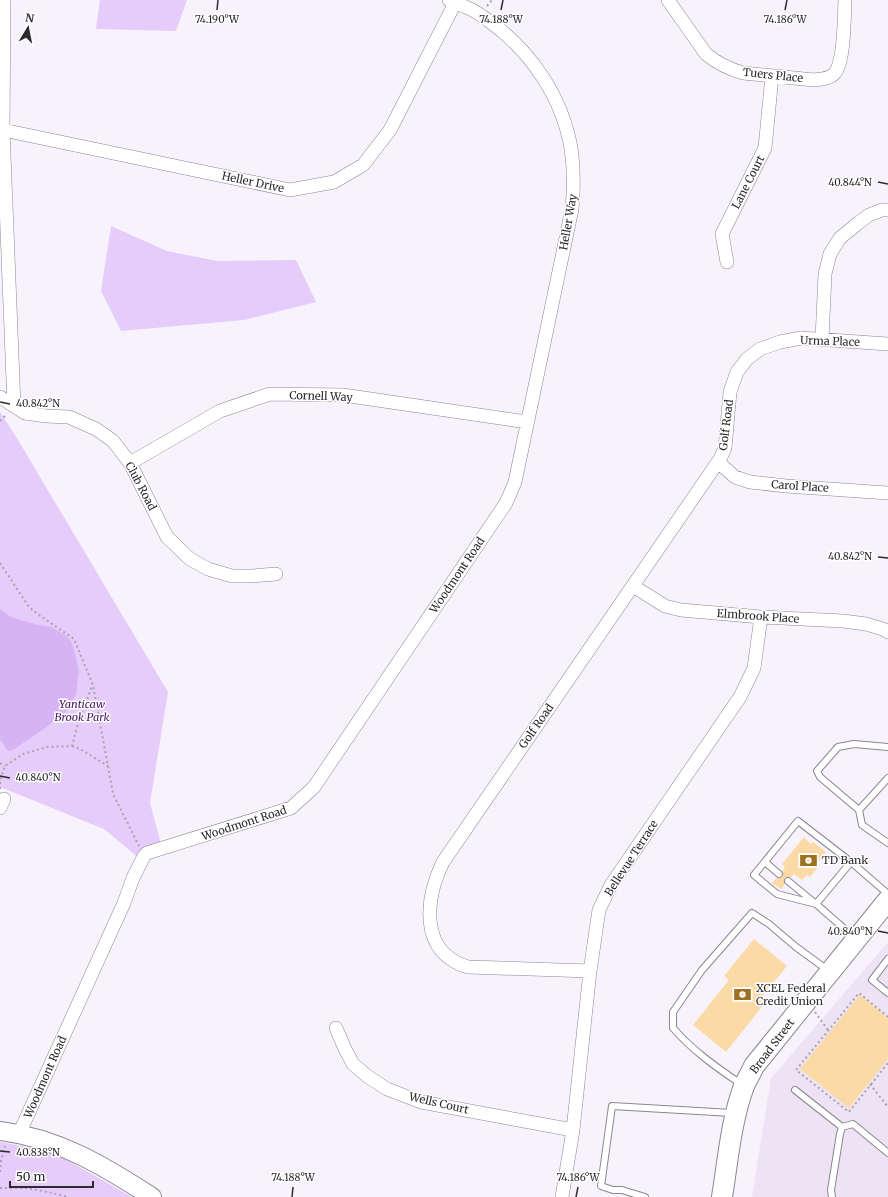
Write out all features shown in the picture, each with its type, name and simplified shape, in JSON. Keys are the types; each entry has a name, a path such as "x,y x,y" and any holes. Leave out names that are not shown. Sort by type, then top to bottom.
{"main road":[{"name":"Broad Street","path":"722,1197 731,1136 736,1114 744,1086 754,1066 888,899"}],"street":[{"path":"4,0 3,130 14,406"},
{"name":"Tuers Place","path":"668,0 706,54 713,60 732,70 743,73 814,80 829,77 837,70 841,57 846,0"},
{"name":"Heller Drive","path":"3,130 290,190 334,182 363,165 390,130 452,1"},
{"name":"Heller Way","path":"452,1 469,8 499,28 528,56 554,96 566,128 571,148 574,188 572,209 527,422"},
{"name":"Lane Court","path":"727,262 722,234 765,148 772,76"},
{"path":"822,339 825,274 830,254 840,238 857,224 869,215 882,210 888,210"},
{"name":"Urma Place","path":"736,375 747,359 760,349 780,342 802,338 888,344"},
{"name":"Golf Road","path":"590,971 468,967 452,961 438,947 431,928 430,905 432,894 438,872 448,853 718,462 725,448 730,392 736,375"},
{"name":"Cornell Way","path":"130,463 220,411 270,394 343,395 527,422"},
{"name":"Club Road","path":"0,397 25,413 69,417 96,429 113,441 130,463 167,537 190,559 208,569 232,576 276,574"},
{"name":"Woodmont Road","path":"8,1136 124,903 133,878 144,856 147,853 291,808 314,787 506,503 515,482 527,422"},
{"name":"Carol Place","path":"718,462 734,477 750,482 888,493"},
{"name":"Elmbrook Place","path":"633,586 666,606 681,610 761,617 843,621 866,624 888,632"},
{"name":"Bellevue Terrace","path":"562,1197 573,1130 590,971 599,910 611,885 740,697 754,668 761,617"},
{"name":"Wells Court","path":"336,1028 353,1064 367,1076 387,1089 421,1102 573,1130"},
{"path":"8,1136 57,1144 89,1159 125,1179 152,1197"}],"lane":[{"path":"888,747 854,744 838,747 818,771 820,777 859,810 862,825 888,843"},
{"path":"859,810 888,778"},
{"path":"816,904 777,894 754,875 798,821 851,862 888,899"},
{"path":"765,862 780,874"},
{"path":"816,904 851,862"},
{"path":"788,881 856,939"},
{"path":"744,1086 686,1043 673,1028 673,1012 702,970 752,913 769,924 796,947 830,972"},
{"path":"888,959 872,980 888,993"},
{"path":"795,1090 842,1127"},
{"path":"645,1197 622,1190 613,1190 601,1186 612,1106 736,1114"},
{"path":"842,1127 852,1124 888,1153"},
{"path":"832,1197 831,1190 842,1127"}],"path":[{"path":"0,562 30,607 74,639 93,685 113,794 144,856"},
{"path":"72,746 78,724 93,685"},
{"path":"2,804 0,780 5,766 22,754 47,747 72,746 80,749 108,766"},
{"path":"0,762 5,766"},
{"path":"888,1017 859,993 796,1070 849,1112 888,1063"},
{"path":"814,1011 829,1030"},
{"path":"870,1084 888,1107"},
{"path":"0,1172 1,1161 8,1136"},
{"path":"0,1188 26,1188 68,1197"}],"shaded area":[{"path":"0,609 11,617 34,624 51,627 65,635 71,641 79,670 76,695 66,712 13,750 8,751 0,739"},
{"path":"888,942 888,1197 752,1197 771,1078"}],"green space":[{"path":"100,0 187,0 176,31 96,29"},
{"path":"111,226 167,251 217,261 296,260 316,302 244,320 121,331 101,291"},
{"name":"Yanticaw Brook Park","path":"0,412 168,692 150,803 162,848 146,864 104,829 0,787"},
{"path":"0,1142 33,1148 60,1156 132,1197 0,1197"}],"building":[{"path":"804,837 811,844 813,842 826,852 815,865 818,867 810,877 807,875 802,880 794,874 791,877 785,878 785,884 781,889 772,883 777,878 783,877 782,871 785,867 782,864"},
{"path":"754,939 787,966 760,999 765,1003 726,1052 693,1025 729,980 724,976"},
{"path":"860,995 888,1018 888,1059 849,1108 800,1069"}],"place":[{"name":"TD Bank","path":"809,860"},
{"name":"XCEL Federal Credit Union","path":"743,994"}]}
